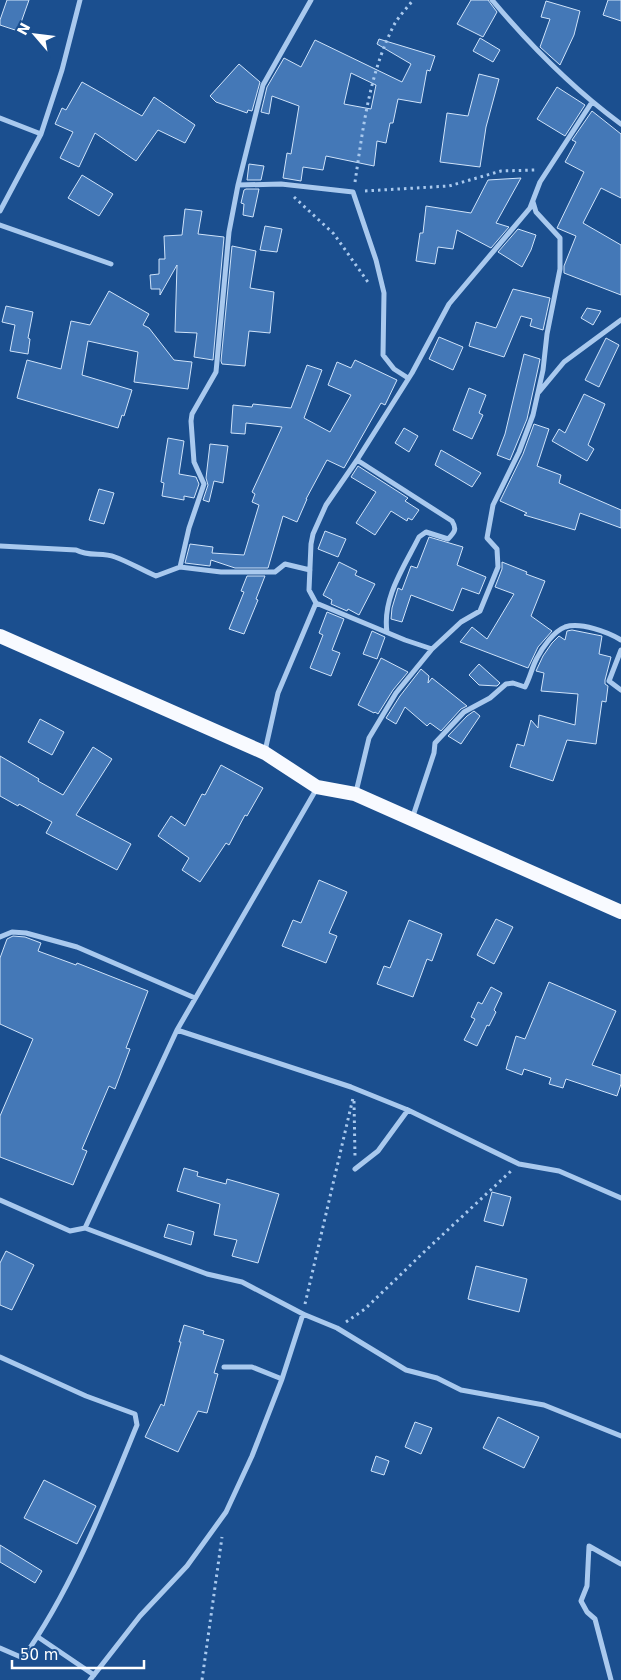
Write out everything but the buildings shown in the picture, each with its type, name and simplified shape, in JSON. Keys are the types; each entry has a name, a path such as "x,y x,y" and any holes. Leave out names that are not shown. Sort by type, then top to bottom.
{"highway":[{"path":"0,636 265,753 317,787 355,794 621,912"}],"street":[{"path":"0,210 41,134 62,70 80,0"},
{"path":"180,567 189,528 204,484 194,462 191,421 192,414 216,372 229,232 238,185 263,85 311,0"},
{"path":"492,0 514,27 592,102 621,124"},
{"path":"432,649 316,603 309,590 313,534 326,505 358,460 408,378 449,304 501,244 533,202 540,182 592,102"},
{"path":"0,118 41,134"},
{"path":"238,185 281,184 353,192 376,260 384,293 383,356 394,369 408,378"},
{"path":"355,794 369,738 396,693 432,649 461,622 480,611 498,566 496,549 487,538 493,505 519,452 533,415 543,370 547,334 560,269 560,238 536,212 533,202"},
{"path":"0,225 111,264"},
{"path":"538,395 564,362 621,320"},
{"path":"358,460 452,520 456,527 455,532 448,539 426,532 419,538 388,601 387,632"},
{"path":"0,546 76,550 84,554 107,555 156,576 180,567 221,572 276,572 285,564 310,570"},
{"path":"265,753 278,693 316,603"},
{"path":"412,820 434,753 435,743 464,712 490,698 506,684 513,683 525,687 538,656 555,633 565,627 585,628 609,632 621,640"},
{"path":"621,650 609,681 621,690"},
{"path":"85,1228 176,1030 317,787"},
{"path":"0,937 12,932 26,933 77,947 195,998"},
{"path":"176,1030 351,1088 408,1110 519,1164 559,1170 621,1198"},
{"path":"355,1169 378,1151 408,1110"},
{"path":"0,1200 70,1231 85,1228 207,1274 242,1282 303,1314 337,1328 406,1370 437,1378 461,1390 544,1406 621,1436"},
{"path":"90,1680 140,1616 186,1566 226,1512 252,1456 282,1380 303,1314"},
{"path":"0,1357 86,1396 136,1414 137,1425 76,1566 38,1637 23,1658 0,1648"},
{"path":"224,1367 252,1367 282,1380"},
{"path":"611,1680 595,1619 587,1612 581,1601 587,1586 589,1546 621,1564"},
{"path":"38,1637 94,1675"}],"path":[{"path":"413,0 395,24 377,65 369,97 353,192 449,186 501,171 548,170"},
{"path":"281,184 334,234 384,304"},
{"path":"303,1314 306,1290 354,1095 355,1169"},
{"path":"337,1328 365,1309 519,1164"},
{"path":"202,1680 226,1512"}]}
